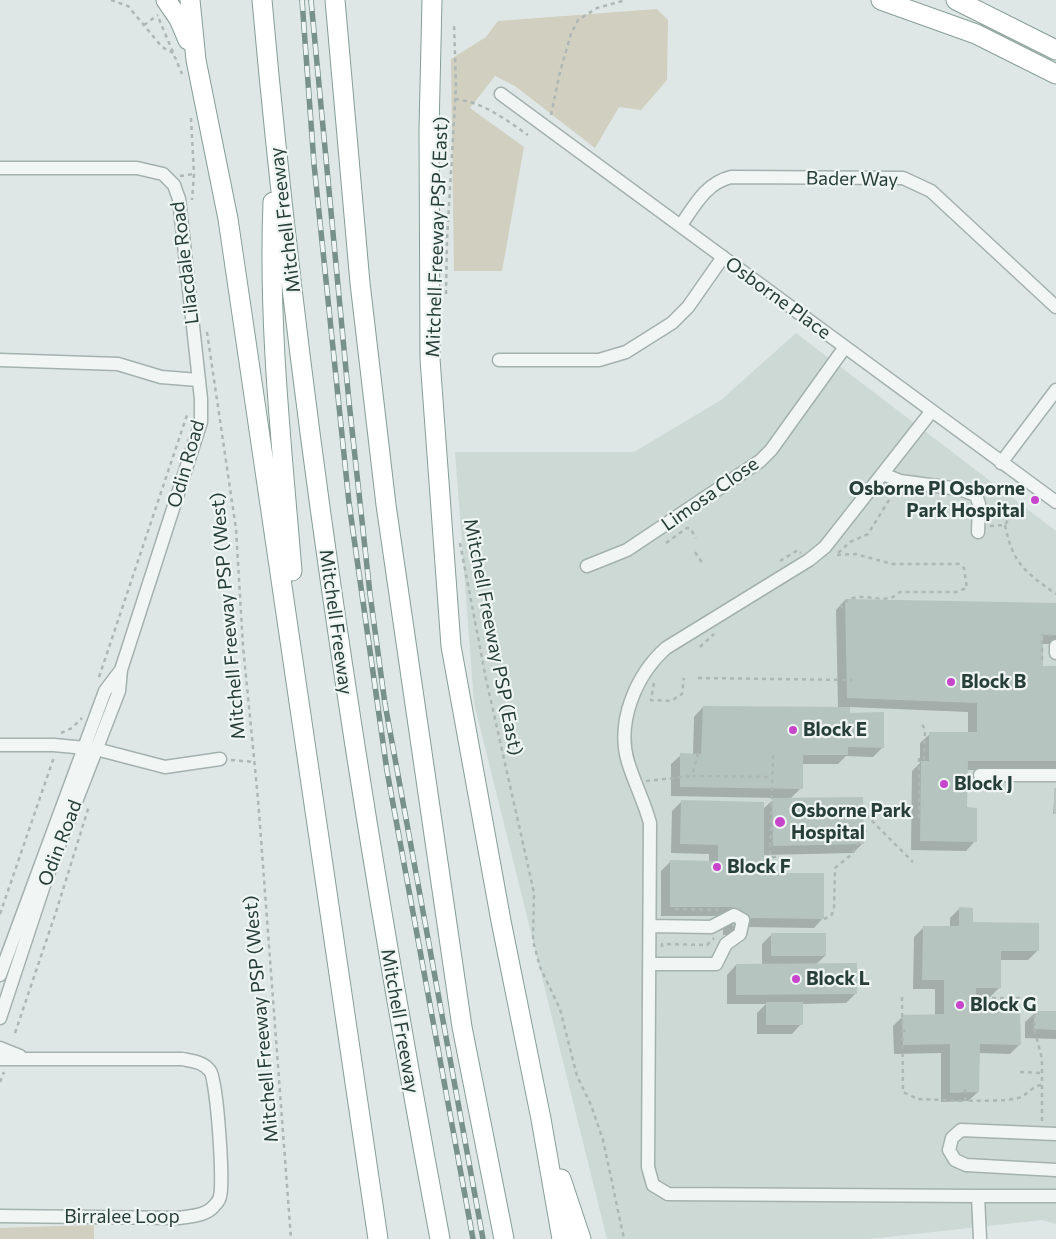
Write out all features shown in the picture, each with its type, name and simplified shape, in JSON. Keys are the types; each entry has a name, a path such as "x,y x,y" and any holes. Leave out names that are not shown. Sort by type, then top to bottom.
{"highway":[{"path":"190,0 196,60 228,219 378,1239"},
{"name":"Mitchell Freeway","path":"262,0 275,144 321,513 353,736 402,1040 440,1239"},
{"path":"335,0 359,273 388,515 462,1027 504,1239"},
{"path":"432,0 429,130 430,359 451,646 562,1239"},
{"path":"432,39 438,17 446,0"},
{"path":"881,0 976,34 1056,74"},
{"path":"956,0 1056,50"},
{"path":"160,9 179,19 196,60"},
{"path":"275,144 270,271 274,360 306,749"},
{"path":"541,1119 581,1239"}],"street":[{"name":"Osborne Place","path":"501,94 1056,502"},
{"name":"Lilacdale Road","path":"0,168 137,168 164,174 174,185 179,199 198,380 196,401"},
{"name":"Bader Way","path":"681,225 708,188 718,180 731,177 903,178 931,191 1056,307"},
{"path":"499,360 599,360 626,352 672,322 683,312 723,258"},
{"name":"Limosa Close","path":"587,566 627,550 755,465 771,450 845,347"},
{"path":"0,360 118,364 160,377 198,380"},
{"path":"1001,463 1056,390"},
{"name":"Odin Road","path":"0,975 26,900 90,749 119,691 121,670 201,422 196,401"},
{"path":"932,412 825,547 810,560 666,648 654,659 632,696 624,727 627,761 650,823 648,1167 653,1186 668,1194 1056,1196"},
{"path":"883,474 900,481 959,488 976,495 979,504 979,530"},
{"path":"1056,646 1056,653"},
{"path":"0,745 54,745 90,749 165,767 220,759"},
{"name":"Odin Road","path":"0,1018 90,749"},
{"path":"980,775 1056,775"},
{"path":"650,926 711,927 734,915 743,920 740,934 726,944 716,964 650,964"},
{"name":"Birralee Loop","path":"0,1048 24,1058"},
{"name":"Birralee Loop","path":"0,1216 179,1218 199,1215 214,1208 221,1196 216,1085 211,1071 198,1062 182,1059 24,1058 3,1063"},
{"path":"1056,1134 961,1130 952,1138 949,1150 955,1160 966,1165 1056,1170"},
{"path":"978,1196 980,1239"}],"path":[{"path":"111,0 128,6 162,47 174,54"},
{"path":"551,117 560,72 575,24 597,8 626,0"},
{"path":"144,25 160,9 182,76"},
{"name":"Mitchell Freeway PSP (East)","path":"446,300 447,240 455,99 454,23"},
{"path":"455,99 466,100 495,112 528,135"},
{"path":"191,113 194,174 192,204"},
{"name":"Mitchell Freeway PSP (West)","path":"207,329 236,529 243,646 255,762 292,1239"},
{"path":"99,677 196,401"},
{"path":"843,608 844,603 852,597 885,598 893,597 900,592 956,592 967,588 964,568 959,564 892,564 856,554 836,555 850,542 868,534 897,488"},
{"path":"1016,507 1005,525 1011,551 1019,564 1056,594"},
{"path":"979,530 1005,525"},
{"path":"666,543 687,528 690,528 696,538"},
{"name":"Mitchell Freeway PSP (East)","path":"458,534 486,679 532,879 534,893 533,941 540,967 560,1010 577,1076 591,1105 603,1140 624,1239"},
{"path":"695,552 703,564"},
{"path":"651,700 671,701 681,696 684,678"},
{"path":"698,678 852,680"},
{"path":"61,733 72,728 86,714"},
{"path":"919,818 919,758 924,759 925,730 921,722"},
{"path":"692,776 698,753"},
{"path":"773,755 770,856 780,857"},
{"path":"0,914 54,757"},
{"path":"220,759 255,762"},
{"path":"636,782 692,776 772,777"},
{"path":"15,1033 56,912 90,801"},
{"path":"866,815 913,862"},
{"path":"824,918 831,916 834,909 835,868 852,854 866,830"},
{"path":"675,909 722,910"},
{"path":"662,950 662,944 707,945 717,936"},
{"path":"902,998 901,1084 905,1095 918,1099 965,1101 1016,1099 1024,1096 1036,1086 1042,1085"},
{"path":"976,998 1031,998 1034,1002 1035,1032 1042,1060 1042,1121"},
{"path":"902,1030 908,1031"},
{"path":"0,1082 3,1063"},
{"path":"1020,1072 1042,1073"},
{"path":"965,1089 965,1101"}],"shaded area":[{"path":"657,9 668,20 667,80 641,110 619,107 595,148 515,86 495,76 470,108 524,147 502,271 454,271 451,59 486,37 498,21"},
{"name":"Osborne Park Hospital","path":"796,333 1056,531 1056,1224 1042,1220 869,1239 607,1239 474,703 455,452 634,452 721,400"},
{"path":"94,1225 94,1239 0,1239 0,1228"}],"building":[{"name":"Block B","path":"845,599 1056,603 1056,635 1043,635 1043,666 1056,666 1056,761 968,761 967,807 977,808 977,842 920,841 921,761 929,761 929,732 977,732 977,703 847,698"},
{"name":"Block E","path":"703,706 850,707 850,713 884,712 884,748 848,747 848,755 803,755 803,789 680,787 680,753 701,754"},
{"path":"1054,788 1056,788 1056,814 1054,814"},
{"path":"863,797 864,844 773,846 772,798"},
{"name":"Block F","path":"681,800 764,802 764,873 824,873 824,919 751,918 749,926 732,926 732,907 670,907 670,860 718,861 718,845 680,844"},
{"name":"Block G","path":"959,907 973,908 973,922 1039,923 1039,951 1001,951 1001,988 976,988 976,1011 1020,1011 1021,1045 980,1044 979,1092 950,1093 950,1044 903,1045 902,1015 944,1014 944,980 922,980 923,926 959,926"},
{"name":"Block L","path":"771,933 826,933 826,956 771,956"},
{"name":"Block L","path":"857,963 857,994 736,995 736,964"},
{"name":"Block L","path":"766,1002 803,1002 803,1025 766,1025"},
{"path":"1034,1011 1056,1011 1056,1030 1034,1029"}],"railway":[{"path":"302,0 314,164 349,503 387,771 473,1239"},
{"path":"311,0 349,402 370,594 385,704 483,1239"}],"place":[{"name":"Osborne Pl Osborne Park Hospital","path":"1035,500"},
{"name":"Block B","path":"951,682"},
{"name":"Block E","path":"793,730"},
{"name":"Block J","path":"944,784"},
{"name":"Osborne Park Hospital","path":"780,822"},
{"name":"Block F","path":"717,867"},
{"name":"Block L","path":"796,979"},
{"name":"Block G","path":"960,1005"}]}
